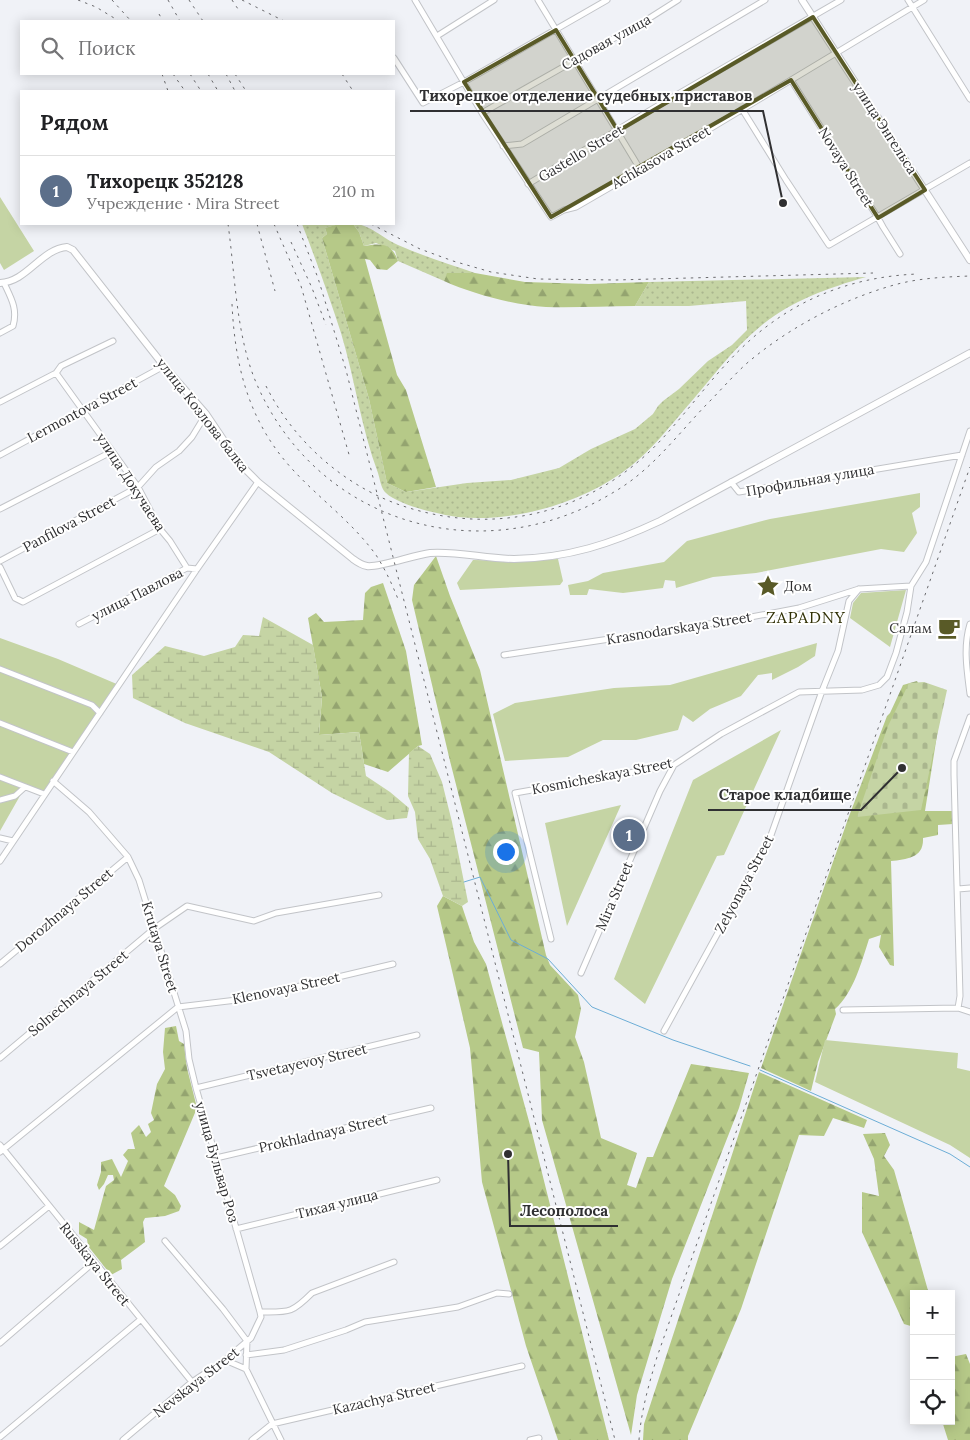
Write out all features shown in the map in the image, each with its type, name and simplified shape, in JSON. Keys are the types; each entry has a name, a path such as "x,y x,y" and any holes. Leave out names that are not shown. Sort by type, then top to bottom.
{"main road":[{"name":"улица Энгельса","path":"802,0 970,258"},
{"name":"улица Козлова балка","path":"2,283 16,279 54,250 67,246 78,255 164,366 206,414 233,455 258,482 359,563"},
{"path":"731,482 970,353"},
{"name":"Профильная улица","path":"359,563 368,566 424,554 438,553 513,559 553,556 590,549 625,537 660,521 731,482"}],"street":[{"path":"415,0 482,113 528,184"},
{"path":"437,36 494,0"},
{"path":"538,0 640,169"},
{"path":"395,60 423,103 464,82 607,0"},
{"name":"Садовая улица","path":"482,113 678,0"},
{"path":"503,146 522,144 765,0"},
{"name":"Gastello Street","path":"528,184 841,0"},
{"path":"908,0 970,99"},
{"name":"Achkasova Street","path":"528,184 551,217 564,210 576,207 924,0"},
{"name":"Novaya Street","path":"791,80 900,254"},
{"path":"742,109 829,245 970,164"},
{"path":"0,334 13,326 16,316 14,302 2,283"},
{"path":"0,402 56,373 61,366 113,341"},
{"name":"Lermontova Street","path":"0,455 164,366"},
{"name":"улица Докучаева","path":"56,373 138,487 160,530 170,541 187,568"},
{"name":"Panfilova Street","path":"0,561 138,487 156,467 179,451 192,438 206,414"},
{"path":"911,586 926,562 970,432"},
{"path":"0,508 111,452"},
{"name":"Профильная улица","path":"731,482 739,492 962,455"},
{"path":"0,861 197,568 258,482"},
{"path":"0,567 15,598 24,602 160,530"},
{"name":"улица Павлова","path":"78,624 187,568 197,568"},
{"name":"Krasnodarskaya Street","path":"504,655 735,620 799,608 859,589 911,586"},
{"name":"Kosmicheskaya Street","path":"551,939 515,793 674,765 720,734 799,692 862,690 879,685 887,677 896,653 907,612 911,586"},
{"name":"Zelyonaya Street","path":"664,1031 770,838 838,651 849,602 859,589"},
{"path":"970,624 967,634 966,651 970,694"},
{"path":"0,669 92,706 100,712"},
{"path":"958,1008 960,996 954,761 970,717"},
{"path":"0,723 73,752"},
{"name":"Mira Street","path":"581,973 660,791 674,765"},
{"path":"0,777 44,794"},
{"name":"Krutaya Street","path":"1,1149 178,1007 139,880 128,857 88,812 53,781"},
{"path":"0,800 15,796 26,787"},
{"path":"0,838 13,841"},
{"name":"Dorozhnaya Street","path":"0,964 128,857"},
{"path":"958,889 970,888"},
{"name":"Solnechnaya Street","path":"0,1058 155,928 187,906 254,921 276,914 379,895"},
{"name":"Klenovaya Street","path":"178,1007 245,999 393,964"},
{"name":"улица Бульвар Роз","path":"178,1007 186,1031 189,1059 196,1088 260,1314"},
{"path":"843,1010 958,1008 970,1012"},
{"name":"Tsvetayevoy Street","path":"196,1088 417,1035"},
{"name":"Prokhladnaya Street","path":"216,1158 430,1108"},
{"name":"Russkaya Street","path":"1,1149 192,1382"},
{"name":"Тихая улица","path":"236,1229 437,1180"},
{"path":"0,1246 49,1206"},
{"path":"165,1241 223,1309 247,1341 246,1370 281,1440"},
{"path":"0,1343 94,1262"},
{"path":"260,1314 288,1312 302,1303 312,1293 394,1262"},
{"path":"246,1355 284,1350 365,1322 458,1307 497,1293 508,1294"},
{"name":"Nevskaya Street","path":"123,1440 192,1382 226,1360 251,1338 260,1314"},
{"path":"0,1437 140,1320"},
{"path":"226,1360 246,1370"},
{"name":"Kazachya Street","path":"252,1440 272,1424 522,1366"},
{"path":"530,1440 540,1438"}],"highlighted area":[{"path":"813,17 925,190 878,218 791,80 551,217 464,82 556,30 618,131"}],"green space":[{"path":"0,197 34,251 4,270 0,263"},
{"path":"302,225 337,225 325,228 327,234 322,238 369,399 387,483 406,492 467,483 511,480 559,468 591,449 635,429 708,361 732,345 747,330 746,301 689,306 635,306 649,282 866,277 811,296 786,308 762,325 731,355 652,446 631,466 613,479 572,500 549,507 503,517 480,518 458,517 431,512 400,502 383,489 367,439 341,333"},
{"path":"336,225 354,225 359,232 364,246 385,246 396,255 398,261 387,270 377,269 370,260 365,259 397,375 406,390 436,487 406,492 387,483 369,399 322,238 327,234 325,228"},
{"path":"354,225 365,226 407,249 475,273 448,273 444,281 398,261 395,251 376,243 364,246 359,232"},
{"path":"447,273 475,273 525,282 589,284 649,282 635,306 546,307 507,301 468,290 444,281"},
{"path":"920,493 920,507 912,513 917,533 904,552 881,549 756,573 713,577 676,588 675,581 665,580 663,588 623,593 589,589 587,595 570,595 568,585 588,581 603,573 664,562 687,541 770,519"},
{"path":"436,556 480,670 546,955 550,965 578,995 581,1009 575,1037 584,1062 601,1138 637,1153 627,1185 636,1188 647,1157 653,1157 691,1064 749,1073 739,1108 672,1279 637,1395 631,1435 542,1120 539,1052 523,1048 450,761 412,600 414,585"},
{"path":"558,559 563,581 560,585 460,590 457,583 473,560 522,561"},
{"path":"383,583 406,651 422,745 418,746 388,772 364,764 359,732 319,735 322,697 308,618 316,613 324,622 363,620 365,593 371,587"},
{"path":"906,590 890,647 850,618 853,603 861,593"},
{"path":"263,617 313,645 322,697 319,735 359,732 366,776 409,808 407,818 387,820 332,793 269,752 185,723 133,698 132,675 165,646 204,656 235,647 243,635 259,636"},
{"path":"0,638 58,659 119,685 44,794 25,787 0,831"},
{"path":"817,643 815,656 798,667 772,680 772,673 758,675 741,696 710,709 693,722 683,715 678,730 636,740 603,740 568,757 505,761 493,714 515,703 614,688 670,685"},
{"path":"917,681 941,710 925,811 953,811 953,824 938,825 938,835 923,838 923,845 918,854 891,861 894,966 890,965 879,947 881,935 869,939 852,986 835,1009 836,1014 818,1062 811,1091 761,1068 848,819 887,716 903,685"},
{"path":"924,682 947,690 921,810 857,817 888,726 909,683"},
{"path":"781,730 724,855 717,856 645,1004 614,979 693,780"},
{"path":"418,746 430,754 442,782 468,902 462,906 443,896 430,859 418,839 415,812 408,796 409,753"},
{"path":"621,805 567,926 545,823"},
{"path":"443,896 462,906 474,942 486,964 530,1125 609,1440 558,1440 526,1346 482,1182 470,1048 437,906"},
{"path":"176,1026 179,1041 184,1044 187,1068 197,1108 164,1186 175,1195 181,1206 179,1211 165,1216 145,1218 143,1222 145,1242 121,1260 122,1269 111,1275 88,1246 87,1239 79,1234 79,1222 94,1230 106,1186 114,1180 113,1175 108,1175 99,1190 97,1185 101,1172 101,1162 112,1159 121,1177 128,1161 123,1155 128,1149 135,1149 131,1133 139,1125 146,1137 151,1132 148,1124 154,1120 151,1113 157,1084 165,1069 163,1052 165,1028"},
{"path":"825,1040 958,1053 957,1068 970,1071 970,1158 950,1145 815,1082"},
{"path":"759,1072 867,1120 864,1128 833,1118 824,1136 799,1135 741,1309 688,1436 688,1440 643,1440 644,1424"},
{"path":"885,1133 890,1145 884,1156 894,1170 928,1290 910,1290 910,1326 904,1324 862,1232 862,1192 879,1196 874,1159 863,1134"},
{"path":"966,1354 970,1364 970,1440 948,1440 943,1425 955,1425 955,1356"}],"waterway":[{"path":"464,882 480,877 511,940 548,959 592,1007 673,1040 750,1066"},
{"path":"760,1070 950,1154 970,1167"}],"railway":[{"path":"78,0 96,7 117,20"},
{"path":"112,0 130,20"},
{"path":"168,0 179,20"},
{"path":"189,0 202,20"},
{"path":"232,0 238,9"},
{"path":"242,0 282,20"},
{"path":"159,14 162,20"},
{"path":"162,75 168,90"},
{"path":"174,75 184,90"},
{"path":"191,75 200,90"},
{"path":"209,75 217,90"},
{"path":"227,75 234,90"},
{"path":"236,75 245,90"},
{"path":"343,75 352,90"},
{"path":"228,225 240,323 249,362 255,380 282,429 318,470 360,500 408,520 458,530 511,529 563,516 614,492 652,463 746,364 797,327 835,307 894,285 922,279 970,276"},
{"path":"257,225 275,291"},
{"path":"274,225 301,286 350,458"},
{"path":"297,225 318,278 346,370 615,1440"},
{"path":"373,225 420,249 453,261 491,272 538,279 616,280 873,273"},
{"path":"291,242 326,325"},
{"path":"266,386 291,426 307,444 343,475 363,488 384,499 406,507 441,516 476,519 511,518 544,511 576,500 607,484 636,464 662,439 726,364 754,336 786,313 821,295 859,282 898,275 918,274"},
{"path":"232,304 241,372 255,414 266,434 294,471 367,543 391,582 398,599"},
{"path":"639,1440 643,1408 657,1357 970,467"}],"place":[{"name":"Тихорецкое отделение судебных приставов","path":"783,203"},
{"name":"Дом","path":"768,586"},
{"name":"Салам","path":"949,628"},
{"name":"Старое кладбище","path":"902,768"},
{"name":"Тихорецк 352128","path":"629,835"},
{"name":"Лесополоса","path":"508,1154"}],"district":[{"name":"ZAPADNY","path":"806,617"}]}
